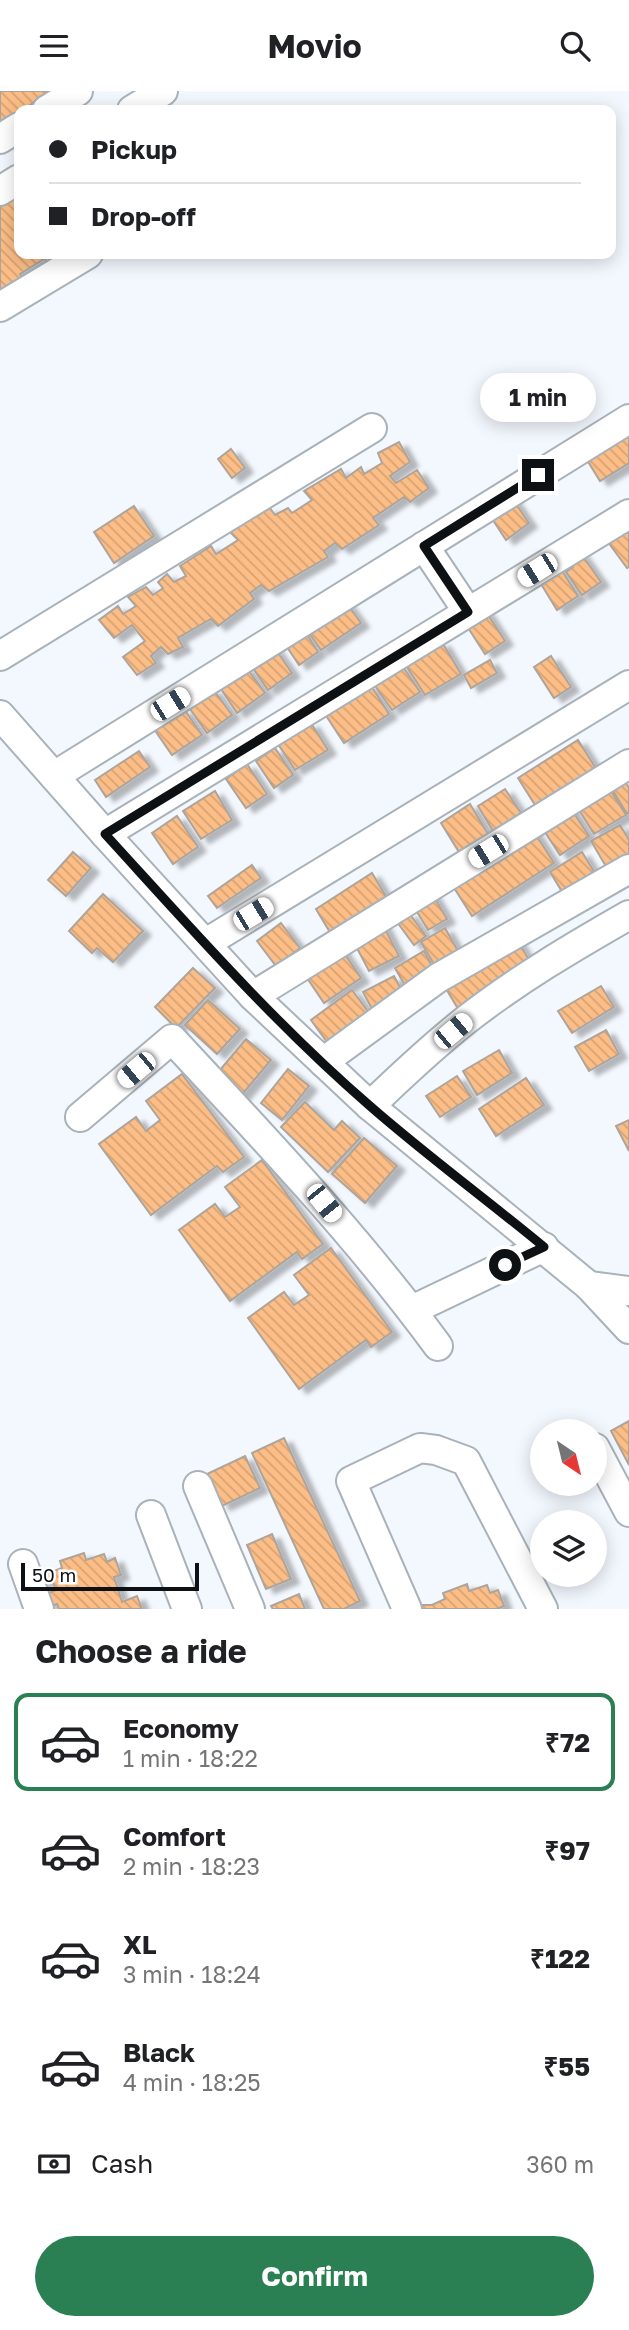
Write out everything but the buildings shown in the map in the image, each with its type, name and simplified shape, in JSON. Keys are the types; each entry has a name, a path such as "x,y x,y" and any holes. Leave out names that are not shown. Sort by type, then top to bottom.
{"street":[{"path":"55,105 78,91"},
{"path":"140,105 163,91"},
{"path":"0,307 80,259"},
{"path":"54,776 629,419"},
{"path":"0,656 372,429"},
{"path":"105,834 629,514"},
{"path":"424,546 468,612"},
{"path":"206,943 629,685"},
{"path":"0,715 253,996 370,1106 589,1286 629,1329"},
{"path":"253,996 629,764"},
{"path":"323,1062 438,978 629,869"},
{"path":"370,1106 423,1056 468,1019 533,973 629,915"},
{"path":"80,1117 172,1038 324,1203 412,1310 438,1346"},
{"path":"412,1310 544,1247"},
{"path":"589,1286 629,1291"},
{"path":"407,1609 351,1481 420,1448 436,1450 466,1461 543,1609"},
{"path":"607,1471 629,1512"},
{"path":"198,1486 250,1609"},
{"path":"151,1515 187,1609"},
{"path":"23,1564 39,1609"}],"route":[{"path":"505,1265 544,1247 370,1106 323,1062 253,996 105,834 468,612 424,546 538,475"}]}
